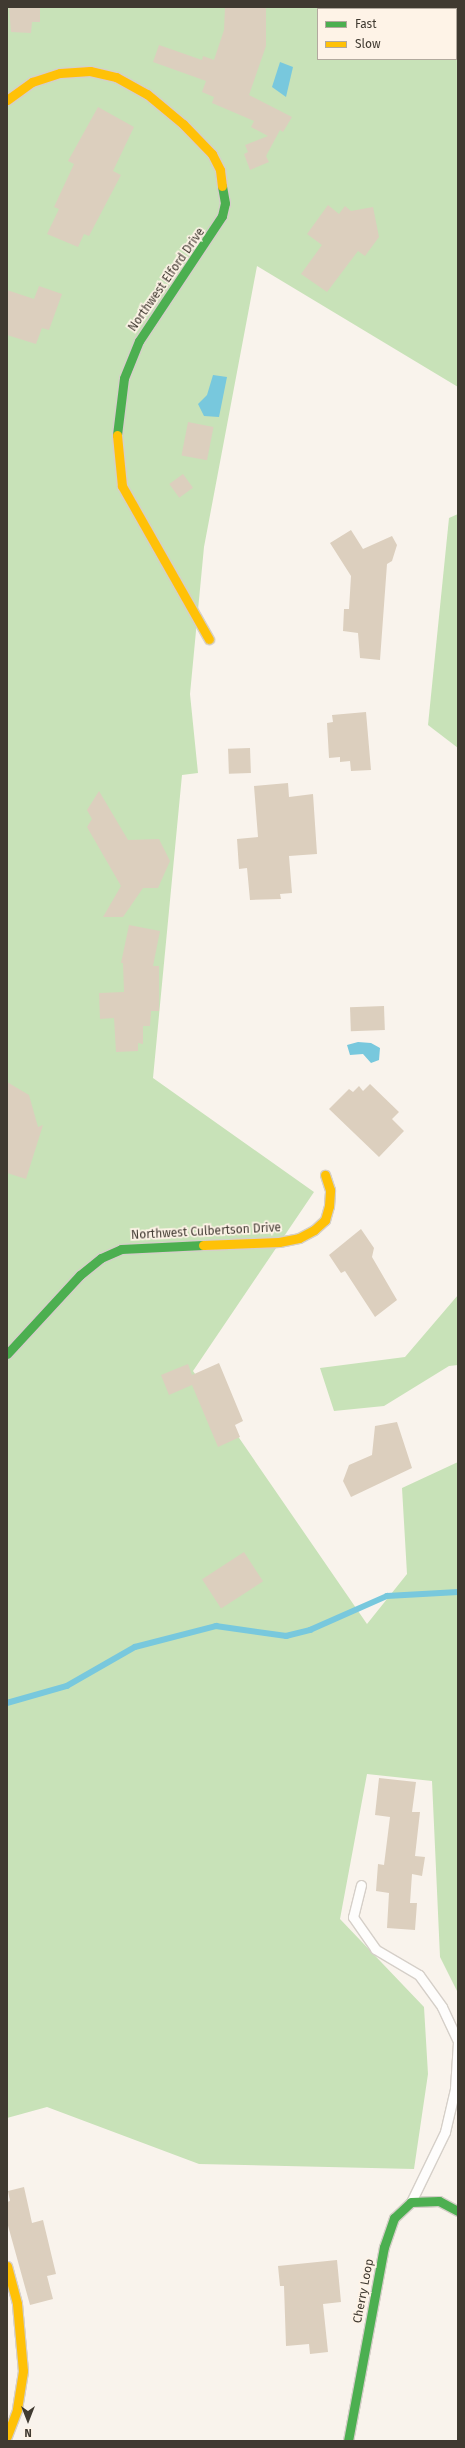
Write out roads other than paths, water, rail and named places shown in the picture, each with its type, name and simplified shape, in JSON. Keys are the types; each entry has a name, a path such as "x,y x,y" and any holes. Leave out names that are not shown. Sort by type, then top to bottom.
{"street":[{"name":"Northwest Elford Drive","path":"7,100 32,82 60,73 90,72 116,77 147,94 183,124 212,154 220,170 225,192 222,216 139,341 124,378 116,446 122,486 209,639"},
{"name":"Northwest Culbertson Drive","path":"7,1354 80,1275 101,1258 121,1249 279,1242 299,1238 314,1230 325,1220 329,1206 330,1190 325,1175"},
{"path":"411,2202 439,2201 458,2211"},
{"name":"Cherry Loop","path":"348,2441 384,2247 394,2218 411,2202"},
{"path":"7,2266 17,2304 23,2371 17,2410 7,2436"}],"lane":[{"path":"360,1884 354,1916 375,1949 420,1975 442,2007 458,2042 455,2089 445,2132 411,2202"}],"water":[{"path":"280,62 293,67 286,97 272,87"},
{"path":"213,375 227,377 219,417 204,416 198,404 207,395"},
{"path":"358,1042 371,1043 380,1048 379,1060 371,1063 363,1054 350,1055 347,1045"}],"waterway":[{"path":"7,1703 67,1686 135,1647 216,1626 286,1636 310,1630 387,1596 458,1592"}]}
